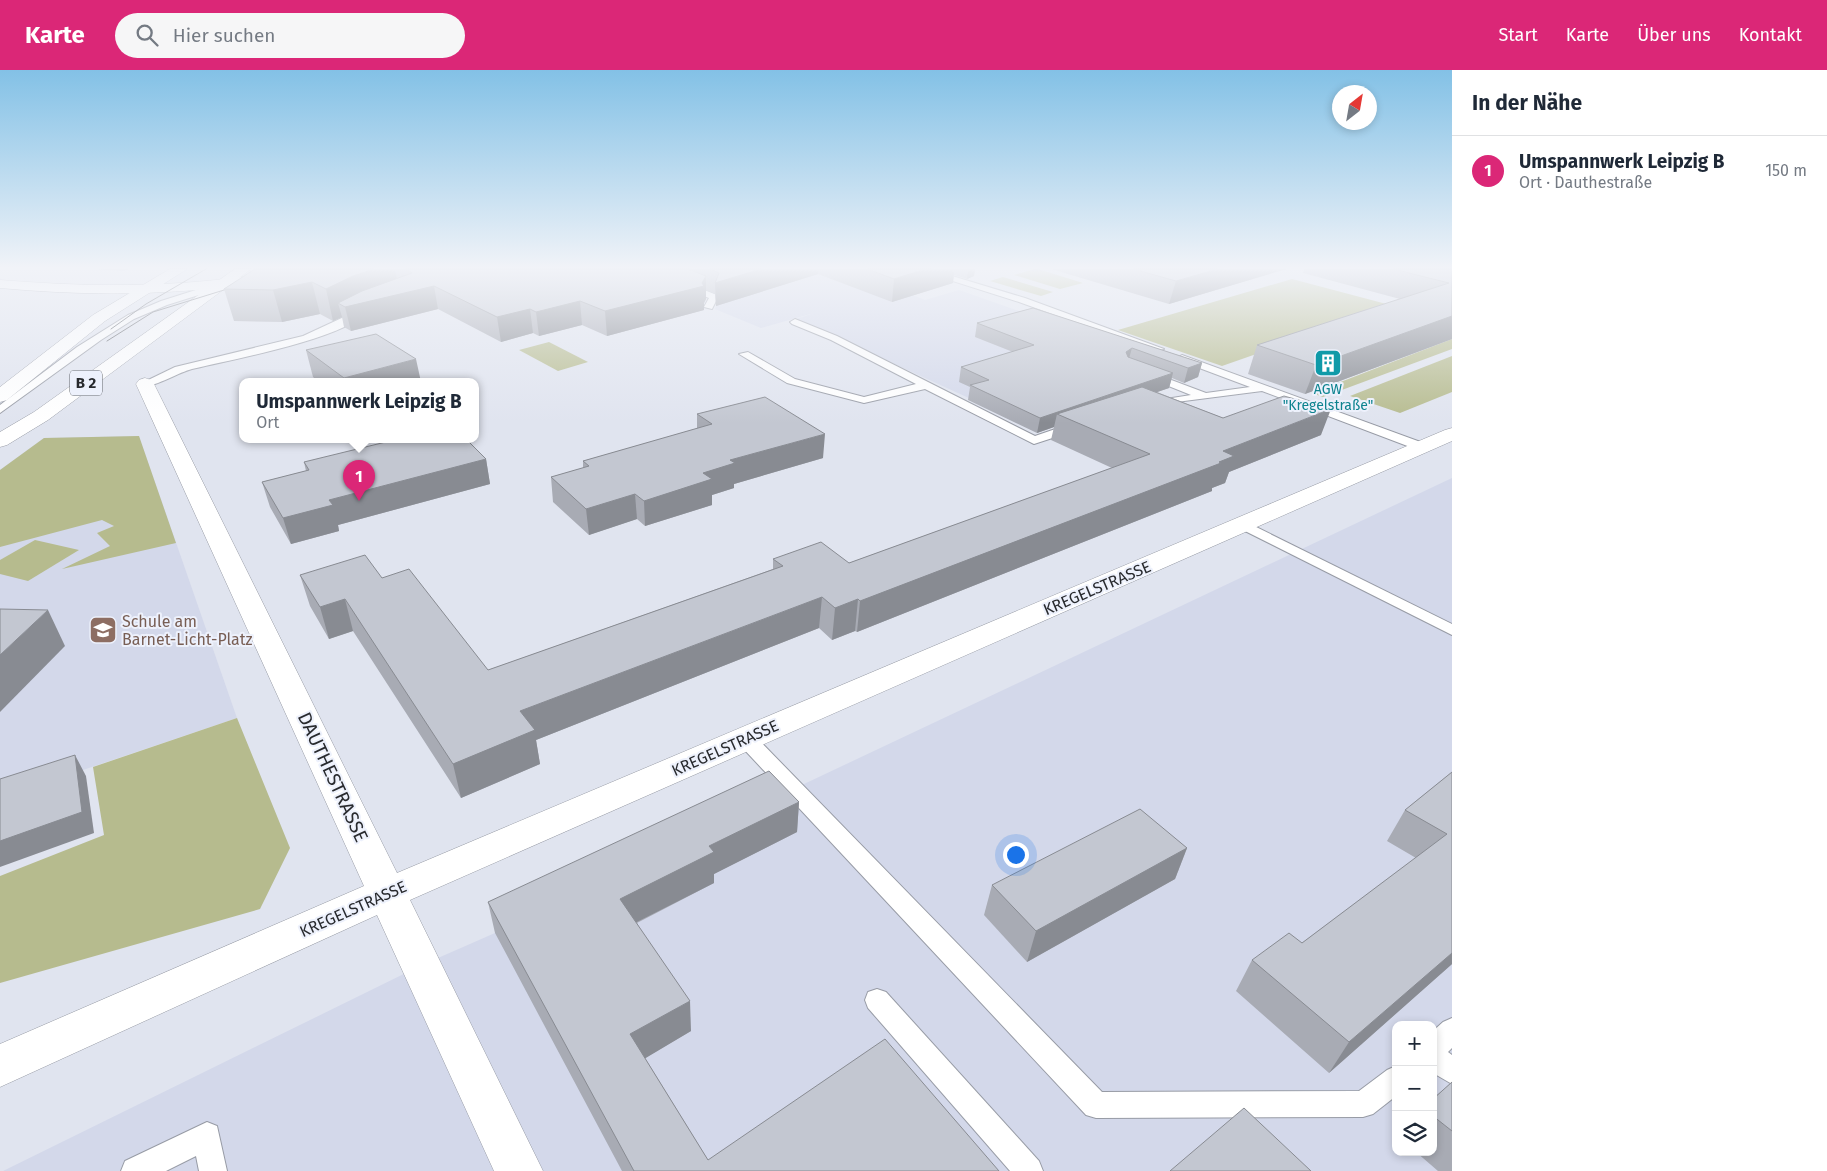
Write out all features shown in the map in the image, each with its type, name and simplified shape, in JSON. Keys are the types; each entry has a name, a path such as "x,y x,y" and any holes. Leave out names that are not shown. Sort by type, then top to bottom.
{"street":[{"name":"B 2","path":"0,396 96,320"},
{"name":"B 2","path":"0,440 23,427 171,320"},
{"name":"DAUTHESTRASSE","path":"145,384 519,1171"},
{"name":"KREGELSTRASSE","path":"0,1066 388,893 1452,434"}],"lane":[{"path":"0,410 104,334 129,320"},
{"path":"0,417 133,320"},
{"path":"145,384 179,369 306,338 344,320"},
{"path":"1077,320 1422,447"},
{"path":"795,322 834,338 1034,440 1088,422"},
{"path":"744,354 791,381 864,400 926,385"},
{"path":"1138,370 1205,396"},
{"path":"0,402 21,381"},
{"path":"1142,405 1261,388"},
{"path":"1244,524 1452,630"},
{"path":"746,739 1096,1105 1363,1104 1392,1082"},
{"path":"877,1000 1029,1171"},
{"path":"1437,1045 1452,1030"},
{"path":"1437,1060 1452,1071"},
{"path":"135,1171 206,1136 213,1171"}],"shaded area":[{"path":"743,320 788,320 761,328"},
{"path":"799,320 1039,320 1019,421"},
{"name":"Schule am Barnet-Licht-Platz","path":"139,436 237,718 0,798 0,470 44,438"},
{"path":"1452,478 1452,1171 3,1171 422,965 495,933 768,801"}],"green space":[{"path":"1151,320 1353,320 1222,366 1118,330"},
{"path":"1452,339 1452,349 1323,397 1312,393"},
{"path":"549,342 588,362 558,371 519,350"},
{"path":"1452,356 1452,392 1400,413 1350,396"},
{"path":"139,436 176,543 62,569 110,546 97,533 114,526 102,520 0,547 0,470 44,438"},
{"path":"35,540 79,550 28,581 0,574 0,560"},
{"path":"237,718 290,848 260,909 0,983 0,876 104,835 93,767"}],"building":[{"path":"987,320 1071,320 1202,363 1188,368 1132,348 1126,352 1128,357 1173,373 1040,418 970,385 989,380 961,367 1034,345 977,323"},
{"path":"1333,320 1440,320 1316,365 1257,345"},
{"path":"376,334 416,359 344,378 306,350"},
{"path":"1142,387 1223,418 1284,396 1331,409 1223,451 1234,456 1219,462 1221,463 860,601 858,599 835,608 822,597 520,711 535,730 453,764 345,599 320,607 300,575 365,555 382,578 409,569 488,670 783,566 773,559 821,542 849,563 1150,454 1057,414"},
{"path":"765,397 825,434 730,460 735,463 703,473 712,479 644,501 635,494 586,509 551,477 589,466 583,461 712,424 697,414"},
{"path":"382,443 470,443 486,459 329,500 333,505 283,518 262,482 309,470 304,462"},
{"path":"0,609 48,610 0,655"},
{"path":"75,755 82,812 0,841 0,779"},
{"path":"769,771 799,802 709,846 714,852 620,899 690,1001 630,1034 708,1160 885,1039 999,1171 634,1171 488,902"},
{"path":"1452,772 1452,953 1349,1042 1252,960 1289,933 1302,943 1447,834 1405,810"},
{"path":"1140,809 1187,848 1036,931 992,885"},
{"path":"1452,1082 1452,1131 1437,1119 1437,1095"},
{"path":"1244,1108 1311,1171 1170,1171"}],"tram line":[{"path":"111,329 123,320"},
{"path":"107,341 140,320"}],"place":[{"name":"AGW \"Kregelstraße\"","path":"1328,363"},
{"name":"Umspannwerk Leipzig B","path":"359,501"},
{"name":"Schule am Barnet-Licht-Platz","path":"103,630"}]}
